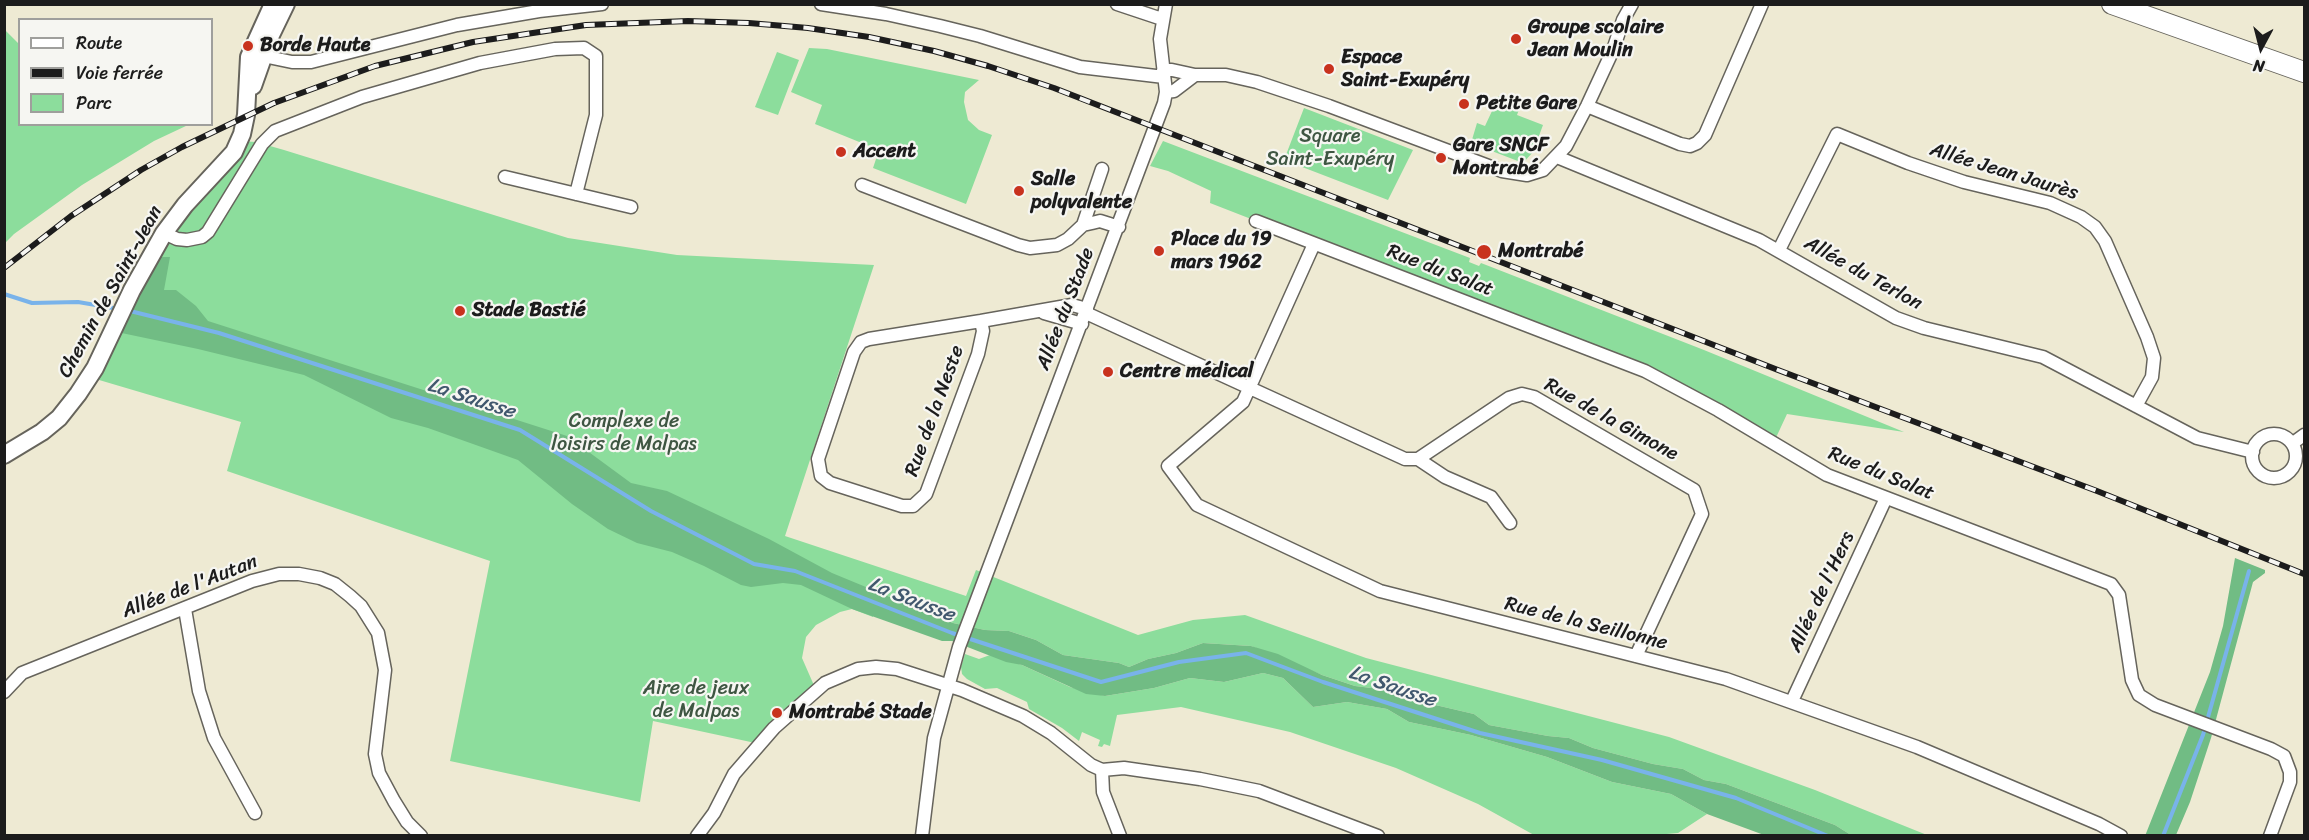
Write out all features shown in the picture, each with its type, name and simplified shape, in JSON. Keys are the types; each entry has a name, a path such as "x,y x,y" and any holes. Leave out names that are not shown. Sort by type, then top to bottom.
{"main road":[{"path":"2112,4 2304,72"}],"street":[{"name":"Chemin de Saint-Jean","path":"248,101 249,57 273,4"},
{"name":"Chemin de Saint-Jean","path":"4,455 23,445 58,418 78,394 95,368 125,303 164,233 185,205 234,152 242,134 248,101 264,54 286,4"},
{"path":"264,54 292,62 311,62 404,37 500,17 602,4"},
{"path":"821,4 886,14 940,26 1080,67 1164,74 1172,70 1195,75 1226,75 1281,89 1502,171 1527,175 1536,174 1557,157 1566,146 1587,106 1632,4"},
{"path":"1117,4 1162,19"},
{"path":"1587,106 1680,144 1689,146 1697,143 1705,135 1762,4"},
{"name":"Allée du Stade","path":"946,686 960,643 1161,111 1166,92 1160,39 1165,5"},
{"path":"164,233 177,239 187,240 202,237 208,232 265,140 275,131 373,94 480,63 555,49 584,48 596,56 596,115 576,194"},
{"path":"1166,92 1174,91 1195,75"},
{"name":"Allée Jean Jaurès","path":"1779,250 1837,134 1919,167 1964,182 2050,203 2081,217 2095,227 2105,241 2147,337 2154,358 2152,377 2136,406"},
{"name":"Allée du Terlon","path":"1557,157 1759,240 1896,318 1924,328 2043,357 2197,438 2253,452"},
{"path":"862,185 1030,248 1056,245 1068,239 1083,225 1102,169"},
{"path":"505,177 631,207"},
{"path":"1083,225 1100,221 1119,227"},
{"name":"Rue du Salat","path":"1256,221 1645,371 1718,410 1827,475 2111,584 2119,595 2135,688 2146,701 2279,753 2288,764 2290,782 2270,836"},
{"path":"1249,387 1314,244"},
{"name":"Rue de la Neste","path":"981,321 983,331 978,354 926,494 920,502 913,506 902,506 830,483 821,476 818,459 854,352 861,342 869,339 981,321 1040,312 1085,315"},
{"path":"1085,315 1405,459 1418,459 1445,477 1491,497 1510,523"},
{"name":"Rue de la Seillonne","path":"1249,387 1243,402 1168,466 1197,505 1380,591 1726,679 1917,747 2099,824 2121,836"},
{"name":"Rue de la Gimone","path":"1418,459 1509,398 1522,394 1534,397 1695,490 1702,514 1636,656"},
{"path":"2267,435 2281,435 2292,443 2299,470 2270,478 2263,475 2254,465 2253,452 2256,445 2267,435"},
{"path":"2292,443 2304,435"},
{"name":"Allée de l'Hers","path":"1792,701 1886,498"},
{"name":"Allée de l'Autan","path":"4,692 22,673 252,581 279,574 299,574 321,578 335,584 351,596 361,606 378,633 385,670 375,754 379,772 407,822 421,836"},
{"path":"185,609 199,691 214,738 255,813"},
{"path":"697,836 714,813 744,761 784,718 825,683 858,669 876,667 897,669 962,690 1023,716 1051,733 1091,765 1102,770 1124,768 1200,779 1260,791 1378,836"},
{"path":"922,836 934,738 946,686"},
{"path":"1102,770 1103,792 1120,836"}],"green space":[{"path":"5,30 18,43 18,126 186,126 154,141 82,185 5,243"},
{"path":"809,48 827,49 979,80 965,92 964,102 968,120 979,130 992,135 966,204 873,168 879,150 815,124 822,105 791,92"},
{"path":"777,52 799,60 778,115 755,107"},
{"path":"1499,96 1521,104 1517,115 1543,125 1533,152 1523,163 1471,143 1477,123 1485,126"},
{"name":"Square Saint-Exupéry","path":"1304,108 1413,150 1388,200 1284,160"},
{"name":"Complexe de loisirs de Malpas","path":"239,141 256,142 284,150 568,238 677,255 874,265 785,536 966,596 976,570 1138,635 1193,620 1245,615 1366,658 1669,737 1815,790 1927,835 1851,835 1835,825 1726,784 1704,780 1683,769 1653,764 1593,748 1569,738 1489,725 1474,714 1414,700 1396,691 1355,686 1251,646 1203,643 1129,667 1119,663 1063,655 1036,640 1009,631 985,630 953,623 878,592 873,617 852,609 840,612 816,625 806,637 802,658 816,690 760,744 653,721 640,802 450,761 490,561 227,471 241,422 89,377 150,257"},
{"path":"1163,141 1470,258 1469,262 1479,266 1481,263 1704,350 1904,432 1787,414 1773,444 1667,381 1210,203 1211,191 1168,171 1150,166"},
{"path":"150,257 170,257 164,290 176,290 196,306 208,321 567,436 631,483 667,491 769,539 832,573 953,623 985,630 1009,631 1036,640 1063,655 1119,663 1129,667 1203,643 1251,646 1278,654 1322,675 1355,686 1396,691 1414,700 1474,714 1489,725 1569,738 1593,748 1653,764 1683,769 1704,780 1726,784 1835,825 1851,835 1764,835 1707,814 1671,794 1612,782 1547,757 1471,735 1409,722 1387,709 1347,702 1313,707 1283,678 1263,673 1224,682 1190,678 1154,688 1105,696 1086,694 1022,665 1006,662 952,641 942,641 852,609 801,585 783,583 751,587 741,585 672,552 637,543 608,529 572,504 518,460 428,428 391,418 304,375 112,331"},
{"path":"2235,558 2265,570 2265,573 2253,582 2211,738 2190,802 2176,835 2145,836 2210,672 2223,626"},
{"path":"965,654 979,659 990,655 1022,665 1070,687 1105,696 1154,688 1190,678 1224,682 1263,673 1283,678 1313,707 1347,702 1387,709 1409,722 1471,735 1547,757 1612,782 1671,794 1707,814 1678,833 1644,836 1534,835 1478,804 1396,768 1290,732 1181,707 1117,715 1110,746 1104,744 1102,747 1098,746 1100,740 1082,732 1079,741 1029,709 1027,702 997,688 985,689 967,679 962,674 961,667"}],"waterway":[{"name":"La Sausse","path":"4,294 32,303 78,302 119,309"},
{"name":"La Sausse","path":"126,310 219,333 520,430 651,511 754,564 795,571 952,633 1101,682 1179,662 1246,653 1323,682 1480,733 1602,760 1736,798 1828,836"},
{"path":"2163,836 2203,735 2249,571"}],"railway":[{"path":"4,268 71,216 141,170 182,147 274,103 375,66 473,42 586,25 688,21 808,28 869,37 934,51 1054,88 1778,370 2097,491 2304,574"}],"place":[{"name":"Groupe scolaire Jean Moulin","path":"1516,39"},
{"name":"Borde Haute","path":"248,46"},
{"name":"Espace Saint-Exupéry","path":"1329,69"},
{"name":"Petite Gare","path":"1464,104"},
{"name":"Accent","path":"841,152"},
{"name":"Gare SNCF Montrabé","path":"1441,158"},
{"name":"Salle polyvalente","path":"1019,191"},
{"name":"Place du 19 mars 1962","path":"1159,251"},
{"name":"Montrabé","path":"1484,252"},
{"name":"Stade Bastié","path":"460,311"},
{"name":"Centre médical","path":"1108,372"},
{"name":"Montrabé Stade","path":"777,713"}],"park label":[{"name":"Aire de jeux de Malpas","path":"696,700"}]}
